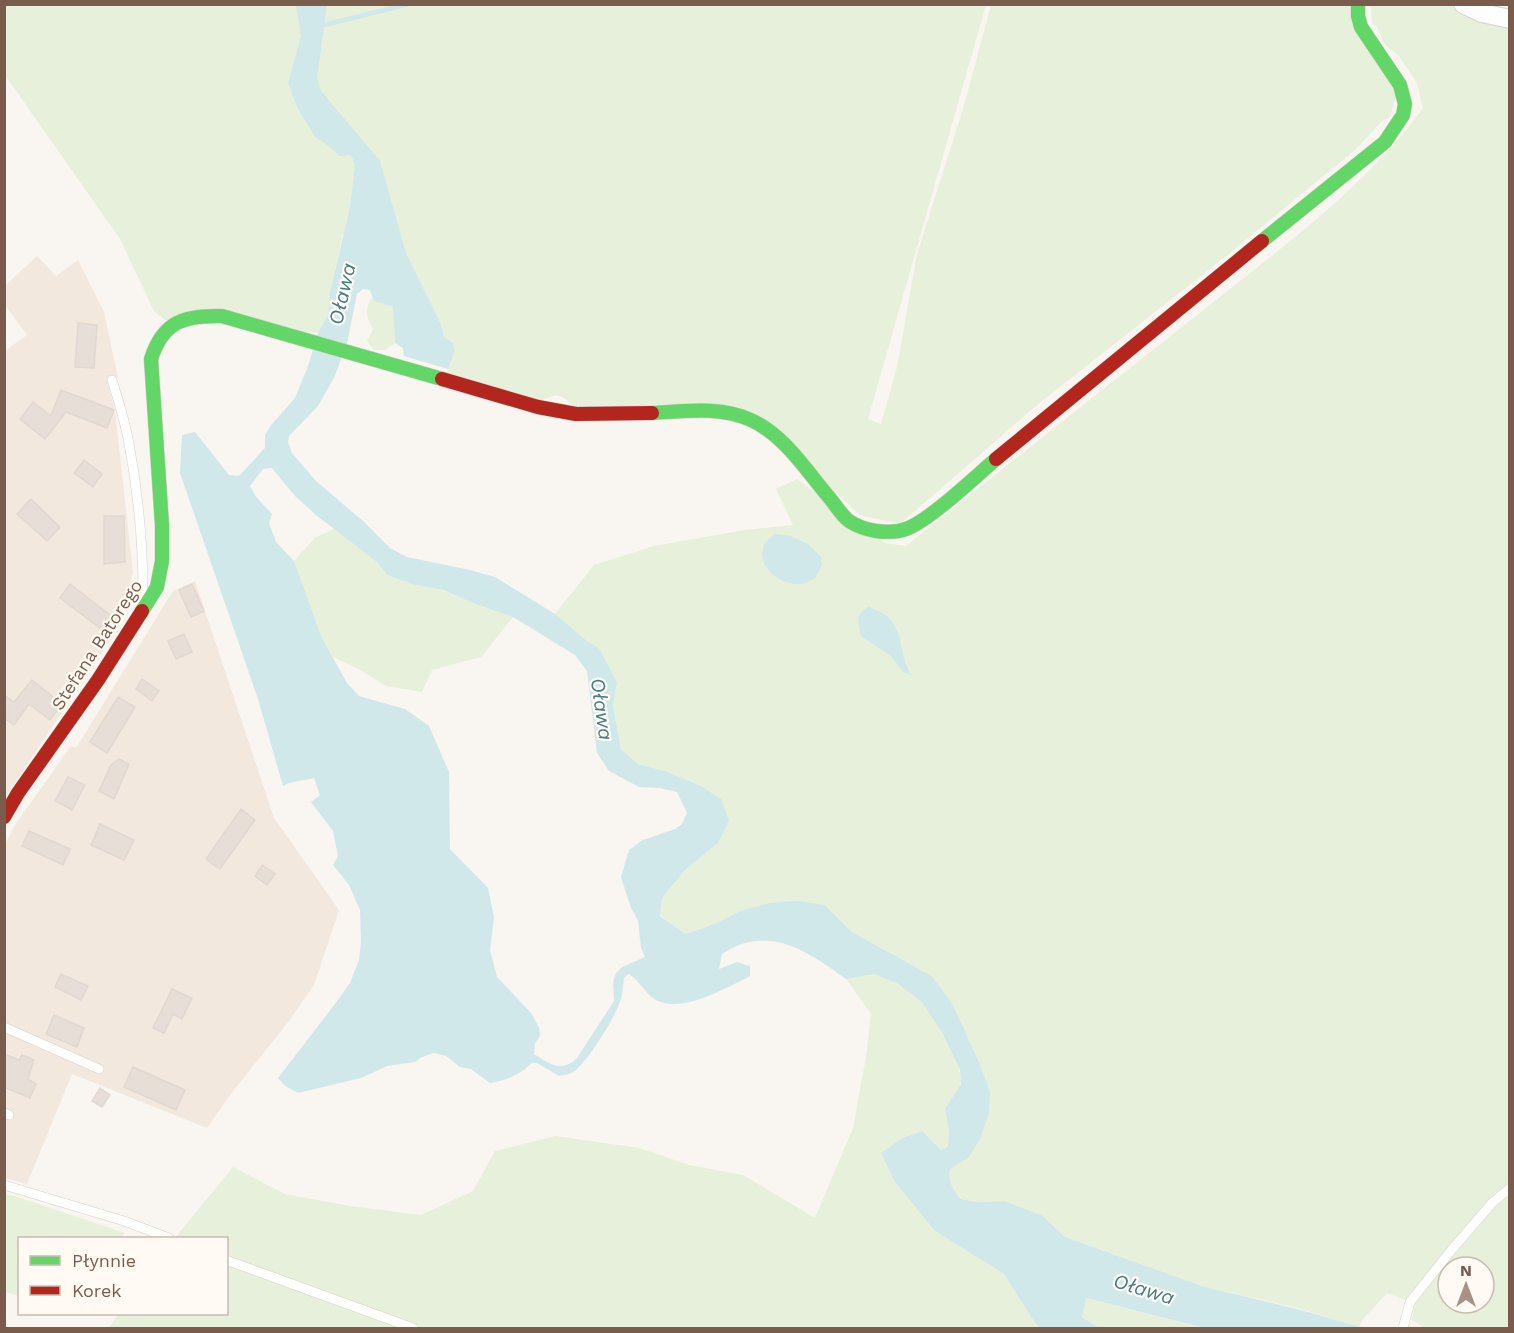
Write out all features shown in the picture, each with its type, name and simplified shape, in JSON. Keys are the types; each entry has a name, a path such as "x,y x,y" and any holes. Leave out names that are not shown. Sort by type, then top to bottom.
{"street":[{"name":"Stefana Batorego","path":"4,817 18,793 98,680 157,586 162,561 161,514 150,376 152,351 162,334 176,322 184,318 205,315 222,316 349,354 557,411 602,415 704,410 737,414 768,429 792,453 848,520 865,529 890,532 907,529 947,501 1139,340 1385,142 1399,124 1406,109 1403,91 1394,71 1359,27 1358,4"},
{"path":"1463,4 1482,13 1509,20"}],"lane":[{"path":"112,380 128,437 143,547 143,599 146,605"},
{"path":"4,1027 99,1069"},
{"path":"4,1185 124,1221 164,1237"},
{"path":"1403,1329 1410,1302 1463,1236 1492,1203 1509,1188"},
{"path":"228,1261 413,1329"}],"shaded area":[{"path":"37,256 56,276 78,260 104,312 118,378 107,380 115,411 133,573 115,633 5,798 5,351 27,335 5,305 5,286"},
{"path":"195,581 274,818 339,910 314,985 207,1128 72,1074 27,1184 5,1178 5,844 15,825 71,746 76,748 173,591"}],"green space":[{"path":"4,5 986,5 868,419 881,424 897,367 917,254 963,109 991,5 1352,5 1396,95 1390,117 1382,121 1356,149 1230,253 1037,405 900,524 860,515 754,415 574,407 559,396 540,401 446,375 455,351 444,337 440,322 406,253 343,234 330,292 328,315 318,333 165,320 154,311 120,239 5,75"},
{"path":"1371,5 1449,5 1496,22 1509,24 1509,1328 1424,1328 1412,1320 1415,1304 1387,1293 1363,1319 1359,1327 1297,1308 1205,1287 1065,1237 1043,1216 1005,1201 977,1202 962,1199 952,1185 950,1168 969,1157 990,1092 953,1005 932,976 852,932 825,905 740,911 686,934 660,915 662,898 685,870 718,843 729,821 720,799 701,786 665,771 638,764 621,749 613,706 617,682 599,648 555,614 594,565 654,546 745,530 793,525 776,489 797,479 885,543 906,546 1293,239 1350,190 1401,137 1423,108 1417,83 1399,56 1384,44 1377,27 1372,23"},
{"path":"372,297 374,301 393,307 395,343 385,350 374,350 367,341 373,329 367,313"},
{"path":"335,528 378,563 387,575 415,585 444,590 513,617 481,657 432,670 422,692 386,686 333,657 322,638 294,561 315,538"},
{"path":"874,974 906,989 922,1002 948,1042 961,1078 959,1089 945,1109 949,1132 948,1146 941,1150 922,1131 902,1138 881,1153 889,1168 935,1231 1004,1274 1040,1328 109,1328 117,1315 228,1315 228,1237 176,1237 233,1167 285,1194 350,1206 421,1215 473,1191 495,1151 555,1136 639,1148 689,1165 743,1175 815,1218 853,1128 866,1057 871,1014 846,979"},
{"path":"4,1194 125,1233 122,1237 18,1237 18,1296 5,1292"},
{"path":"1085,1298 1205,1328 1099,1328 1082,1317"}],"water":[{"name":"Oława","path":"296,5 327,5 317,78 321,91 380,161 406,253 440,322 444,337 453,343 455,351 448,369 404,356 403,348 395,343 393,307 374,301 370,290 363,289 357,294 347,343 334,378 318,406 289,436 288,442 292,453 316,481 364,522 390,548 407,557 495,577 555,614 599,648 617,682 613,706 621,749 638,764 665,771 701,786 721,799 729,821 718,843 685,870 662,898 660,916 686,934 740,911 769,903 797,901 825,905 852,932 932,976 953,1005 990,1092 989,1113 980,1139 969,1157 950,1169 952,1185 961,1199 977,1202 1005,1201 1043,1216 1065,1237 1205,1287 1364,1328 1205,1328 1086,1298 1082,1317 1099,1328 1040,1328 1004,1274 935,1231 895,1182 881,1153 902,1138 922,1131 941,1150 948,1146 949,1132 945,1109 961,1084 960,1070 943,1034 922,1002 898,984 874,974 846,979 817,959 787,944 755,941 739,945 722,954 719,969 737,962 750,966 750,976 717,993 691,1002 678,1004 656,1000 629,974 624,978 622,995 601,1038 581,1065 566,1075 559,1076 537,1063 532,1063 512,1076 490,1083 471,1069 460,1067 446,1056 434,1053 415,1062 387,1066 361,1078 298,1093 285,1086 278,1078 350,983 359,960 360,910 349,885 333,865 338,856 333,831 311,802 320,795 314,778 283,786 258,699 180,473 182,435 195,432 229,475 239,476 265,448 265,435 295,398 318,333 328,315 330,292 350,208 355,165 351,155 340,156 315,137 297,107 288,83 301,36","holes":["272,468 295,496 378,563 387,575 415,585 444,590 513,617 575,655 587,671 597,753 609,771 639,787 677,792 687,813 682,824 675,829 643,840 629,850 621,877 631,908 638,921 641,948 645,957 622,967 616,973 613,982 614,1001 577,1058 571,1063 556,1065 534,1054 535,1043 540,1036 539,1028 532,1014 497,977 490,950 494,917 488,888 450,849 449,772 429,726 405,709 359,696 347,683 322,638 294,561 276,542 269,523 272,514 256,497 250,486 263,469"]},
{"path":"774,534 788,535 808,544 821,557 822,565 815,578 802,584 794,584 772,574 763,561 762,553 765,544"},
{"path":"869,607 885,615 892,622 899,636 911,675 903,672 891,656 861,636 858,618"}],"building":[{"path":"78,323 97,325 94,368 75,367"},
{"path":"61,390 114,410 107,428 66,412 45,439 20,419 33,402 51,416"},
{"path":"84,460 102,474 93,487 74,473"},
{"path":"31,499 60,527 47,541 17,514"},
{"path":"104,516 124,516 125,562 104,564"},
{"path":"70,584 115,619 105,632 60,598"},
{"path":"192,584 204,611 191,617 179,590"},
{"path":"184,634 192,652 176,659 168,641"},
{"path":"142,679 159,691 152,701 136,689"},
{"path":"32,680 62,704 50,720 29,704 14,725 4,718 4,695 14,702"},
{"path":"118,697 135,707 107,753 90,742"},
{"path":"119,759 129,764 114,799 99,791 111,765"},
{"path":"68,777 85,785 72,810 55,801"},
{"path":"241,809 255,820 220,869 206,859"},
{"path":"100,824 134,840 124,860 91,845"},
{"path":"29,831 70,849 63,865 22,846"},
{"path":"262,865 275,874 267,885 255,876"},
{"path":"61,974 88,986 81,1000 55,987"},
{"path":"172,989 192,998 182,1019 173,1014 164,1033 153,1028"},
{"path":"54,1015 84,1028 77,1047 46,1034"},
{"path":"4,1054 19,1060 22,1055 34,1060 28,1079 36,1084 30,1098 4,1087"},
{"path":"133,1067 185,1090 176,1110 124,1087"},
{"path":"100,1088 110,1095 102,1107 92,1101"}],"waterway":[{"path":"324,25 409,4"}],"traffic: fast":[{"path":"1262,241 1385,142 1403,115 1405,104 1400,85 1361,27 1358,4"},
{"path":"142,611 157,587 162,561 162,525 151,359 156,346 169,328 186,319 222,316 442,379"},
{"path":"652,413 715,411 751,420 784,444 803,464 846,519 876,531 899,531 916,524 952,498 996,459"}],"traffic: jam":[{"path":"996,459 1262,241"},
{"path":"442,379 538,407 576,414 652,413"},
{"path":"4,817 18,793 98,680 142,611"}]}
